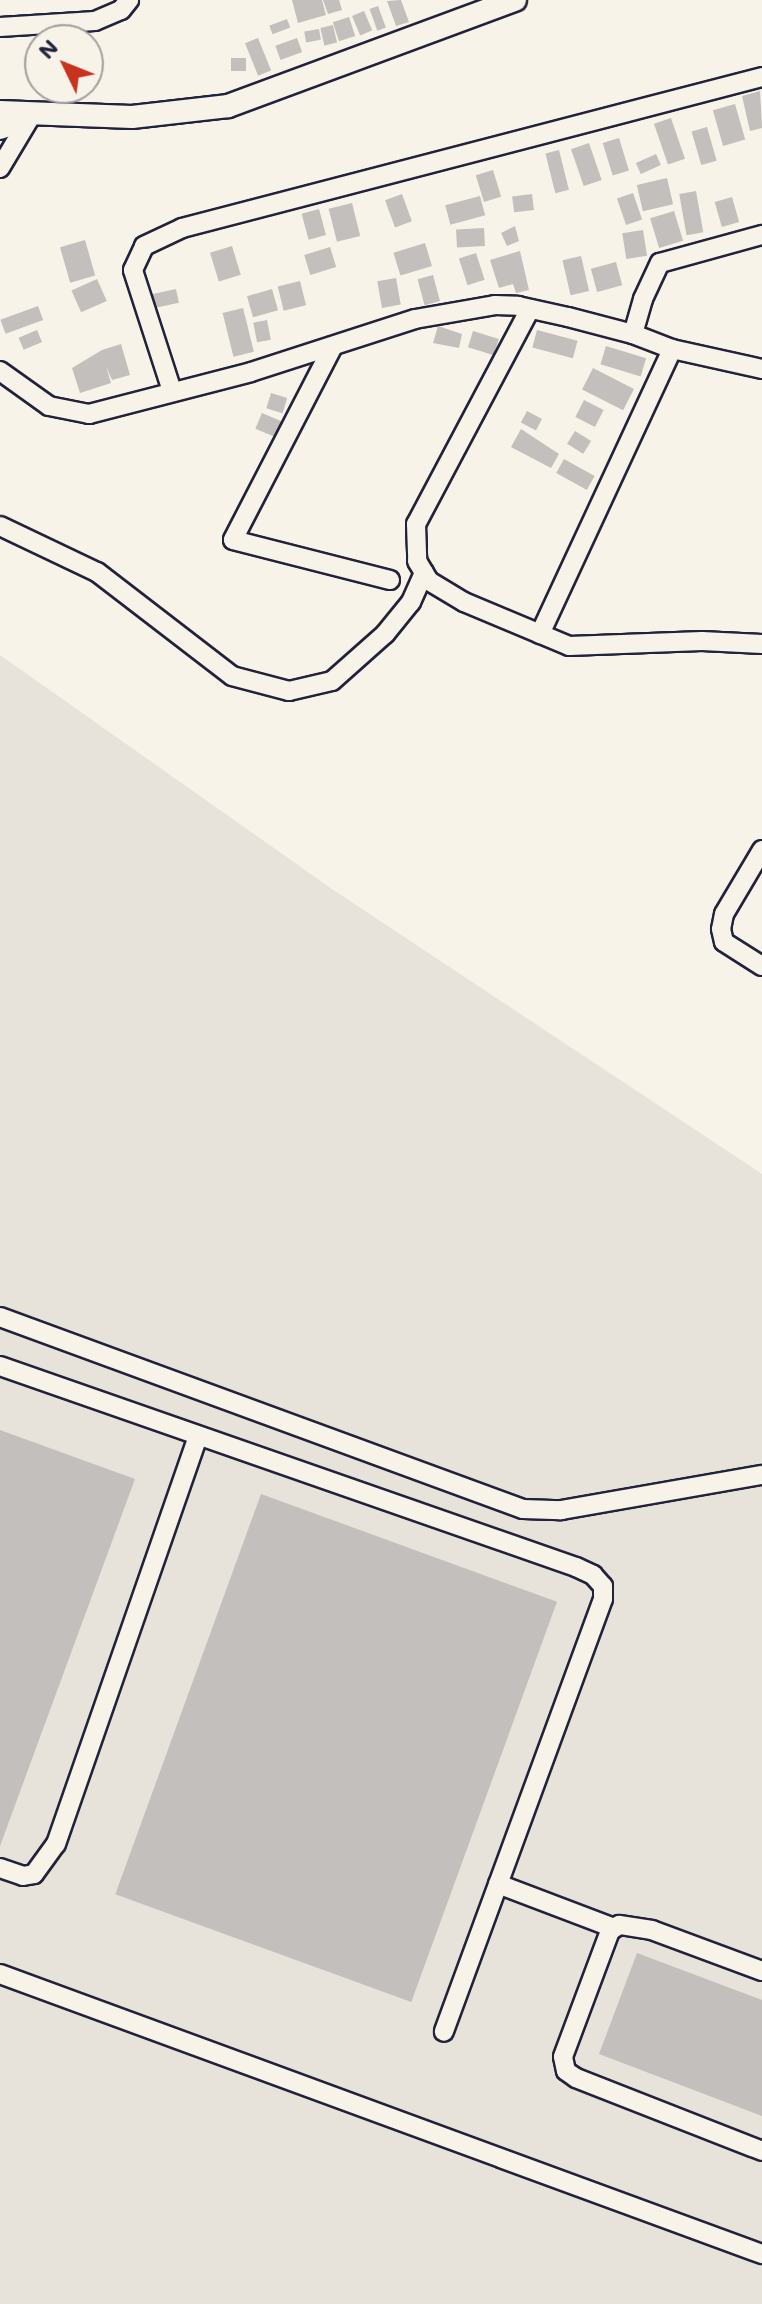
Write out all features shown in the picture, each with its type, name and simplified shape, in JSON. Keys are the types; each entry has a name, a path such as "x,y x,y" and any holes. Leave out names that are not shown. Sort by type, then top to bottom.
{"main road":[{"path":"0,112 29,118 171,115 228,106 515,0"}],"street":[{"path":"0,27 77,24 108,16 129,0"},
{"path":"172,391 133,270 144,246 182,228 762,77"},
{"path":"0,130 29,118"},
{"path":"0,168 29,118"},
{"path":"633,334 643,299 660,263 762,235"},
{"path":"0,371 40,401 69,412 89,414 333,346 397,324 450,311 495,305 530,309 633,334 672,349 762,369"},
{"path":"530,309 416,524 417,561 424,573 443,592 569,646 702,641 762,644"},
{"path":"333,346 233,540 390,580"},
{"path":"540,634 672,349"},
{"path":"0,526 97,572 232,676 289,691 332,681 385,634 402,613 424,573"},
{"path":"762,850 724,914 721,929 724,942 762,966"},
{"path":"0,1317 523,1509 561,1510 762,1475"},
{"path":"0,1366 576,1567 593,1575 603,1586 603,1599 444,2032"},
{"path":"0,1868 23,1876 34,1874 56,1844 198,1436"},
{"path":"498,1884 614,1928 636,1925 762,1971"},
{"path":"614,1928 569,2036 563,2057 566,2071 762,2151"},
{"path":"0,1974 762,2254"}],"shaded area":[{"path":"0,655 332,889 762,1174 762,2304 0,2304"}],"building":[{"path":"292,0 322,0 326,15 298,23"},
{"path":"323,0 339,0 342,10 328,14"},
{"path":"401,0 409,22 396,26 387,1"},
{"path":"378,6 386,28 377,31 370,9"},
{"path":"364,11 372,30 360,35 352,16"},
{"path":"349,17 355,36 339,41 333,22"},
{"path":"287,19 290,27 272,34 269,26"},
{"path":"333,25 337,43 324,45 320,28"},
{"path":"319,29 321,40 306,42 304,32"},
{"path":"258,38 271,70 258,76 245,43"},
{"path":"297,38 302,52 281,60 275,46"},
{"path":"231,58 246,58 246,71 231,71"},
{"path":"760,91 762,128 750,131 742,96"},
{"path":"735,104 745,140 723,146 713,110"},
{"path":"671,118 685,159 668,165 654,124"},
{"path":"707,127 717,161 701,165 692,131"},
{"path":"619,138 629,171 613,175 603,143"},
{"path":"589,143 602,180 584,186 571,149"},
{"path":"559,150 569,190 555,193 545,153"},
{"path":"656,154 661,165 641,174 636,163"},
{"path":"493,170 501,197 484,202 476,175"},
{"path":"667,178 673,204 643,211 637,185"},
{"path":"696,191 703,232 687,235 679,194"},
{"path":"633,193 642,219 626,225 617,199"},
{"path":"402,194 412,221 395,227 385,200"},
{"path":"532,194 534,210 514,212 512,196"},
{"path":"480,196 485,215 450,225 445,205"},
{"path":"732,197 739,222 722,227 715,202"},
{"path":"352,203 360,236 337,242 329,209"},
{"path":"319,209 326,235 309,240 302,214"},
{"path":"674,211 683,241 659,248 650,218"},
{"path":"515,226 519,241 507,246 501,233"},
{"path":"484,228 485,246 457,247 456,229"},
{"path":"643,230 647,256 626,259 622,233"},
{"path":"85,240 95,276 70,283 60,247"},
{"path":"425,243 432,266 400,276 393,253"},
{"path":"232,246 241,275 219,281 210,253"},
{"path":"330,247 336,267 310,275 304,255"},
{"path":"520,251 529,290 516,293 513,284 499,288 490,260"},
{"path":"476,253 485,280 468,285 459,259"},
{"path":"581,256 589,291 571,295 562,260"},
{"path":"616,262 622,285 597,292 591,269"},
{"path":"433,275 440,301 425,305 418,279"},
{"path":"396,278 401,305 382,308 377,281"},
{"path":"97,279 107,301 81,312 71,290"},
{"path":"300,281 306,305 284,311 278,287"},
{"path":"176,289 179,303 154,308 152,294"},
{"path":"272,289 278,310 253,317 247,296"},
{"path":"38,306 43,320 6,334 0,320"},
{"path":"243,308 254,352 234,357 223,313"},
{"path":"267,320 271,340 257,342 253,323"},
{"path":"438,326 462,334 459,348 433,343"},
{"path":"37,330 42,342 24,350 19,338"},
{"path":"537,330 578,341 573,358 532,347"},
{"path":"473,331 499,339 494,355 468,347"},
{"path":"121,344 130,375 112,380 106,366 111,383 80,393 72,368 102,350"},
{"path":"606,346 646,358 641,376 600,364"},
{"path":"593,368 634,389 623,410 582,389"},
{"path":"271,393 287,398 283,413 266,408"},
{"path":"584,400 604,410 595,427 575,417"},
{"path":"527,411 542,419 536,430 521,422"},
{"path":"262,413 290,425 283,440 255,429"},
{"path":"521,429 559,454 551,468 511,447"},
{"path":"575,431 591,441 583,454 567,444"},
{"path":"564,459 595,476 587,490 556,473"},
{"path":"0,1430 135,1479 0,1846"},
{"path":"261,1494 557,1602 411,2002 115,1894"},
{"path":"637,1953 762,2000 762,2116 599,2054"}]}
